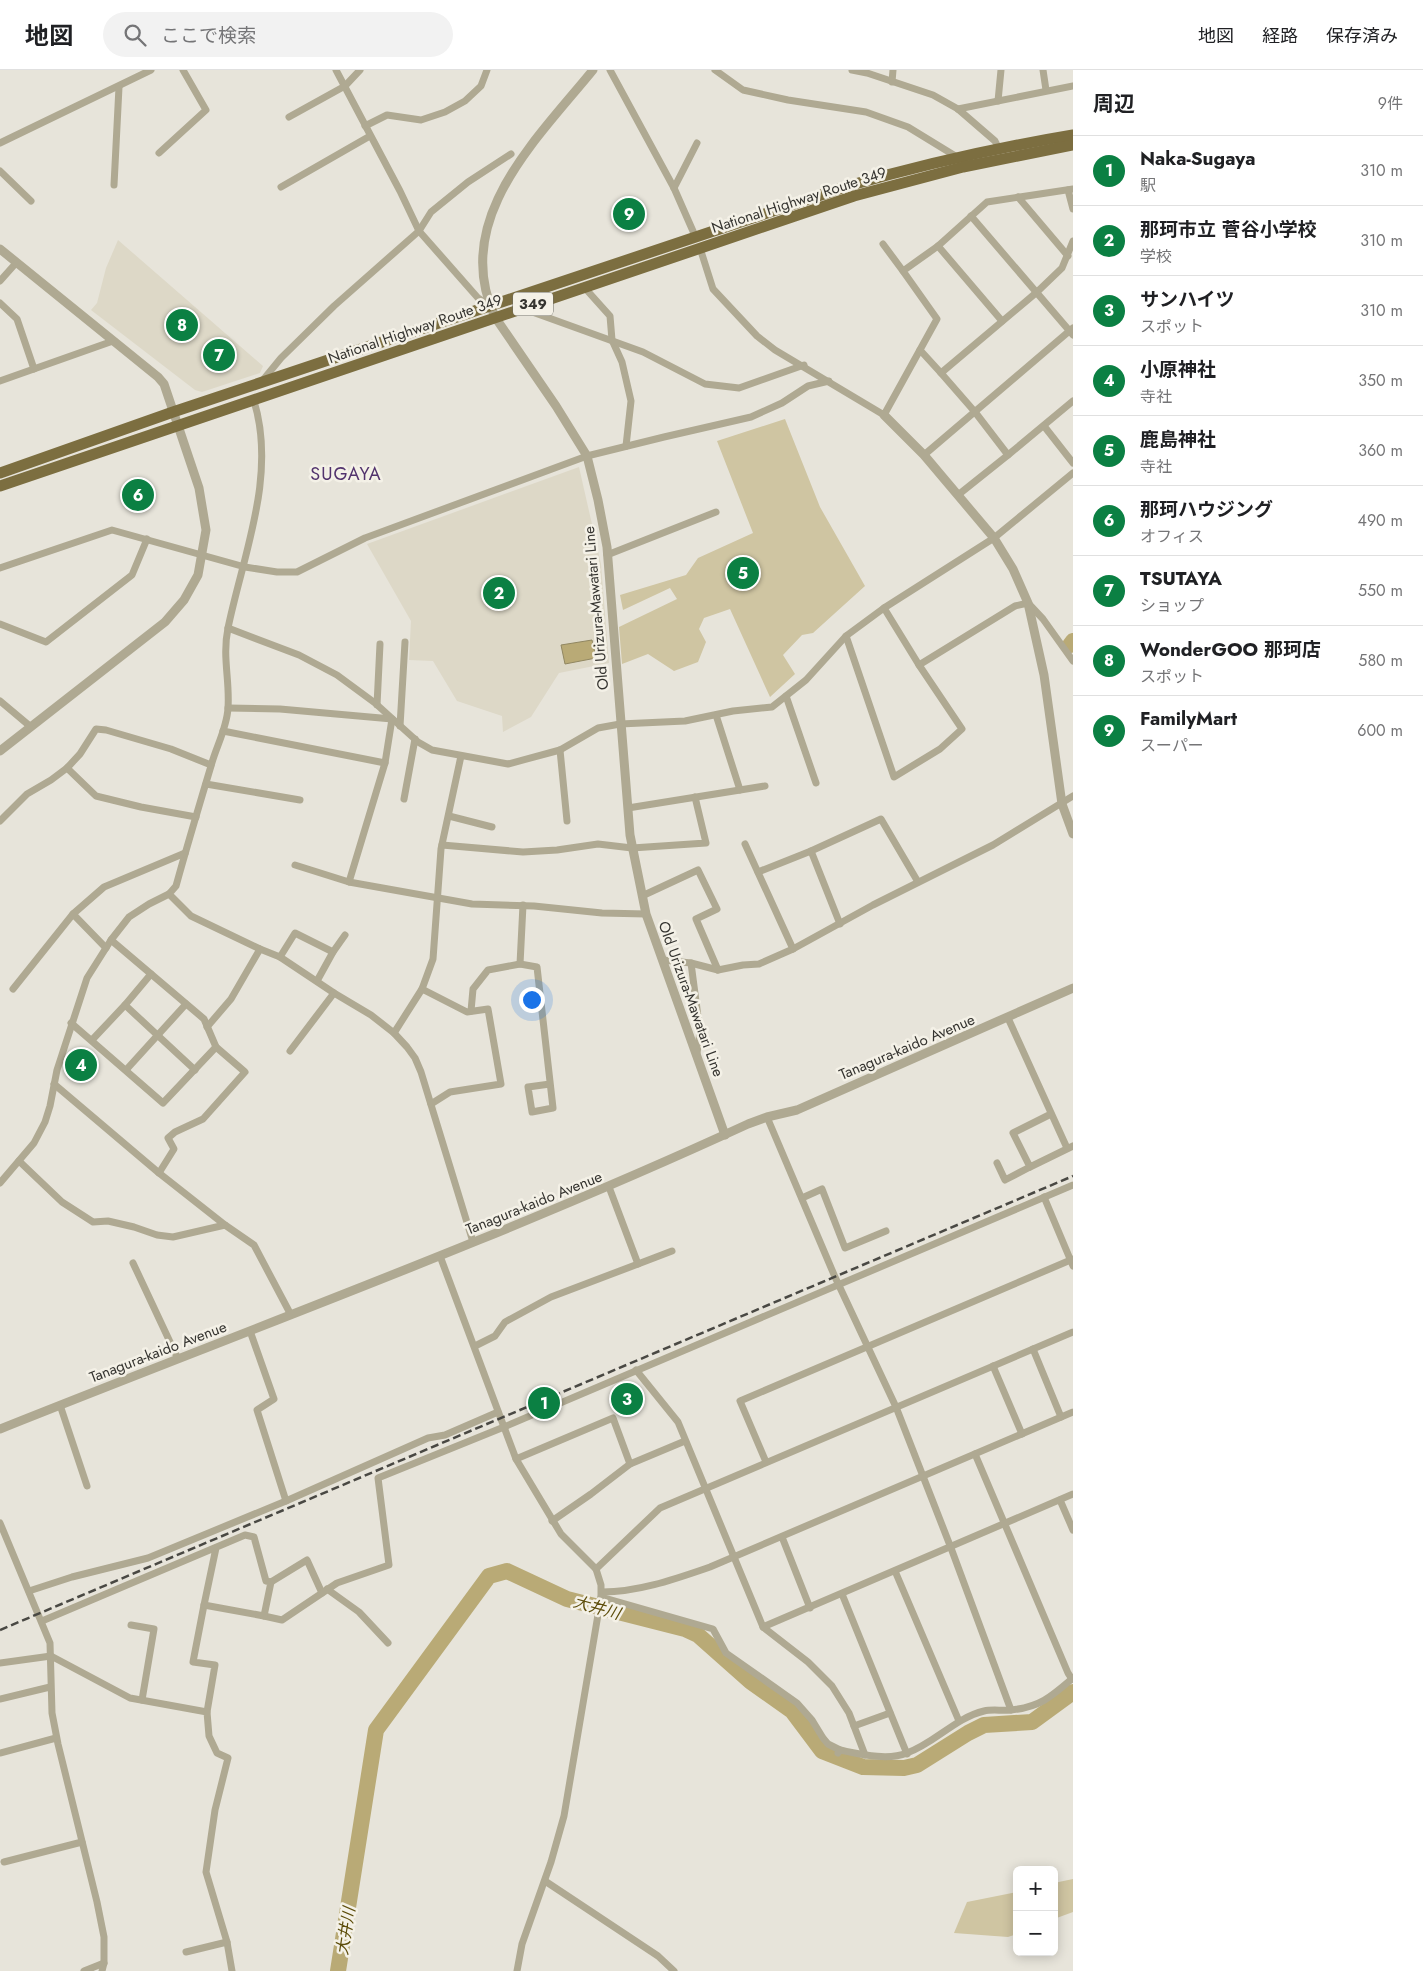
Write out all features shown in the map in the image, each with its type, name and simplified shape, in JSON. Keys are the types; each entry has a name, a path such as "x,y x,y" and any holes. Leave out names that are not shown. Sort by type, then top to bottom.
{"highway":[{"name":"National Highway Route 349","path":"0,486 254,401 492,312 522,308 584,287 848,186 998,147 1073,134"},
{"name":"National Highway Route 349","path":"0,473 261,383 492,312 698,243 918,178 1003,158 1073,145"}],"street":[{"path":"0,143 151,70"},
{"path":"159,154 206,110 183,70"},
{"path":"336,70 419,231 492,312"},
{"path":"289,117 345,86 360,70"},
{"path":"365,126 387,115 421,120 445,112 464,101 481,86 487,70"},
{"name":"Old Urizura-Mawatari Line","path":"593,70 520,160 498,197 486,230 481,267 492,312 556,406 587,456 598,500 607,555 632,848 646,914 725,1135"},
{"path":"610,70 674,188 698,243 713,289 756,336 775,350 804,365 884,415 924,455 958,495 994,538 1013,569 1028,603 1044,676 1062,804 1073,834"},
{"path":"715,70 743,90 788,100 866,112 892,121 908,127 957,157"},
{"path":"852,70 867,72 933,95 958,109 995,141 998,147"},
{"path":"892,82 893,70"},
{"path":"998,101 1001,70"},
{"path":"1043,70 1046,90"},
{"path":"958,109 1073,86"},
{"path":"114,186 119,87"},
{"path":"281,188 370,136"},
{"path":"674,188 697,143"},
{"path":"261,383 281,358 334,306 419,231 432,212 468,182 510,154"},
{"path":"0,171 31,201"},
{"path":"903,272 938,246 987,202 1070,189 1073,209"},
{"path":"1018,197 1068,256"},
{"path":"924,455 1072,331 971,216"},
{"path":"941,373 1037,292 1062,268 1073,240"},
{"path":"883,244 938,319 884,415"},
{"path":"938,246 1002,321"},
{"path":"0,249 158,376 164,384 199,488 206,530 198,575 184,600 165,622 0,751"},
{"path":"0,281 16,263"},
{"path":"584,287 610,316 612,340 622,362 631,401 626,446"},
{"path":"0,303 17,319 34,369"},
{"path":"522,308 643,352 704,384 739,388 804,365"},
{"path":"0,381 113,341"},
{"path":"920,350 975,412 1008,456"},
{"path":"0,568 112,530 244,567 277,572 297,572 365,538 587,456 751,417 782,403 808,386 829,381"},
{"path":"0,1183 34,1143 45,1122 71,1023 87,978 111,940 129,917 169,894 176,886 211,765 223,731 228,708 224,653 258,498 261,455 259,416 254,401"},
{"path":"958,495 1073,401"},
{"path":"1044,426 1073,464"},
{"path":"228,628 299,655 337,675 377,705 415,739 432,750 508,764 560,750 598,728 620,724 685,721 716,714 772,707 806,680 846,636 884,608 994,538 1073,473"},
{"path":"607,555 716,512"},
{"path":"0,624 46,642 132,575 147,540"},
{"path":"1028,603 1043,619 1073,661"},
{"path":"919,665 1015,606 1028,603"},
{"path":"846,636 894,777 940,748 962,729 884,608"},
{"path":"400,726 405,642"},
{"path":"377,705 380,644"},
{"path":"786,696 816,783"},
{"path":"0,701 30,727"},
{"path":"228,708 392,719"},
{"path":"716,714 740,790"},
{"path":"349,882 385,762 392,719"},
{"path":"0,821 27,794 67,768 80,754 96,729 106,730 171,749 211,765"},
{"path":"223,731 385,762"},
{"path":"404,799 415,739"},
{"path":"560,750 567,821"},
{"path":"394,1033 422,989 433,959 442,845 461,756"},
{"path":"67,768 96,796 196,817"},
{"path":"206,784 300,800"},
{"path":"628,808 765,786"},
{"path":"662,960 691,963 718,970 759,964 793,949 873,905 993,845 1073,796"},
{"path":"442,845 523,852 598,844 632,848 706,843 696,797"},
{"path":"449,816 492,827"},
{"path":"758,872 811,851 882,819 918,882"},
{"path":"744,844 793,949"},
{"path":"811,851 840,924"},
{"path":"13,989 72,914 104,887 185,853"},
{"path":"295,866 349,882 472,904 523,905 602,913 646,914"},
{"path":"642,896 698,870 717,909 696,920 718,970"},
{"path":"169,894 191,916 280,957 371,1015 394,1033 415,1058 473,1242"},
{"path":"520,964 523,905"},
{"path":"72,914 106,948"},
{"path":"280,957 295,933 333,952"},
{"path":"317,981 345,935"},
{"path":"111,940 204,1019 216,1047 245,1072 203,1118 175,1132 168,1138 174,1149 159,1173"},
{"path":"207,1027 231,998 260,949"},
{"path":"691,963 700,1032 697,1054"},
{"path":"471,1011 472,989 488,970 520,964 537,967 553,1108 532,1112 528,1087 550,1084"},
{"path":"92,1040 151,974"},
{"name":"Tanagura-kaido Avenue","path":"0,1429 440,1256 609,1187 767,1117 797,1110 1073,988"},
{"path":"422,989 468,1012 488,1009 501,1084 450,1092 430,1104"},
{"path":"290,1051 334,993"},
{"path":"126,1070 186,1004"},
{"path":"124,1005 195,1070"},
{"path":"997,1162 1005,1180 1070,1147 1051,1114 1008,1018"},
{"path":"71,1023 163,1103 216,1047"},
{"path":"54,1084 159,1173 254,1245 291,1315"},
{"path":"1030,1167 1013,1133 1051,1114"},
{"path":"767,1117 838,1285 896,1407 951,1548 1010,1710"},
{"path":"19,1161 62,1202 93,1222 108,1221 157,1235 173,1237 226,1225"},
{"path":"204,1605 282,1620 337,1583 389,1566 378,1478 504,1427 1073,1185"},
{"path":"609,1187 638,1264"},
{"path":"802,1198 822,1189 845,1248 886,1231"},
{"path":"766,1462 740,1401 1072,1262 1044,1198"},
{"path":"475,1346 495,1336 505,1322 551,1297 672,1251"},
{"path":"440,1256 516,1459 561,1534 596,1569 600,1579 601,1596 599,1610 564,1816 545,1881 522,1944 517,1971"},
{"path":"132,1263 178,1359"},
{"path":"250,1331 274,1400 257,1410 286,1501"},
{"path":"596,1569 660,1508 1073,1332"},
{"path":"1033,1349 1061,1417"},
{"path":"993,1366 1022,1434"},
{"path":"636,1370 678,1422 704,1489 763,1627 808,1662 832,1686 845,1706 865,1754"},
{"path":"60,1405 87,1486"},
{"path":"29,1590 148,1558 286,1501 428,1438 445,1435 498,1412"},
{"path":"601,1596 678,1578 734,1558 1073,1412"},
{"path":"516,1459 613,1418 630,1464"},
{"path":"552,1521 630,1464 685,1440"},
{"path":"601,1596 713,1630 726,1653 797,1703 812,1720 828,1744 839,1751 890,1756 907,1754 920,1748 960,1721 984,1711 1028,1709 1041,1704 1073,1679 1068,1673 975,1454"},
{"path":"763,1627 951,1548 1073,1494"},
{"path":"1060,1500 1073,1530"},
{"path":"0,1523 50,1643 52,1713 56,1738 98,1902 104,1937 104,1963 102,1971"},
{"path":"42,1621 245,1535 254,1537 266,1581 271,1582"},
{"path":"782,1537 810,1608"},
{"path":"216,1548 193,1662 215,1665 207,1712 209,1736 217,1753 228,1758 215,1810 206,1872 227,1942 232,1971"},
{"path":"264,1616 271,1582 307,1560 324,1591 359,1612 388,1643"},
{"path":"895,1571 960,1721"},
{"path":"842,1594 907,1754"},
{"path":"131,1625 154,1629 142,1700"},
{"path":"0,1663 50,1656 130,1698 207,1712"},
{"path":"0,1699 50,1687"},
{"path":"854,1726 890,1713"},
{"path":"0,1753 56,1738"},
{"path":"4,1862 82,1842"},
{"path":"545,1881 658,1956 674,1971"},
{"path":"186,1952 227,1942"},
{"path":"84,1971 104,1963"}],"shaded area":[{"path":"118,240 263,366 260,373 202,392 195,390 91,310 97,303 106,268"},
{"path":"785,419 820,507 865,586 813,633 802,635 783,655 795,674 770,697 730,609 704,618 699,629 706,642 698,662 674,671 648,654 622,664 619,627 677,599 670,588 623,610 620,595 686,575 698,558 753,533 717,441"},
{"path":"579,467 601,564 609,663 559,673 531,717 503,732 502,716 457,701 433,661 409,660 411,621 367,544"},
{"path":"592,640 596,658 565,664 561,645"},
{"path":"1073,1879 1073,1912 1058,1918 1058,1911 1058,1882"},
{"path":"1013,1893 1013,1935 1008,1937 954,1933 967,1902"}],"waterway":[{"path":"1070,645 1073,641"},
{"name":"大井川","path":"338,1971 376,1730 489,1576 507,1571 567,1599 685,1629 698,1635 751,1682 792,1711 822,1751 863,1767 904,1768 917,1765 984,1725 1032,1722 1073,1692"}],"railway":[{"path":"0,1630 1073,1176"}],"place":[{"name":"FamilyMart","path":"629,214"},
{"name":"WonderGOO 那珂店","path":"182,325"},
{"name":"TSUTAYA","path":"219,355"},
{"name":"那珂ハウジング","path":"138,495"},
{"name":"鹿島神社","path":"743,573"},
{"name":"那珂市立 菅谷小学校","path":"499,593"},
{"name":"小原神社","path":"81,1065"},
{"name":"サンハイツ","path":"627,1399"},
{"name":"Naka-Sugaya","path":"544,1403"}],"district":[{"name":"SUGAYA","path":"346,474"}]}
